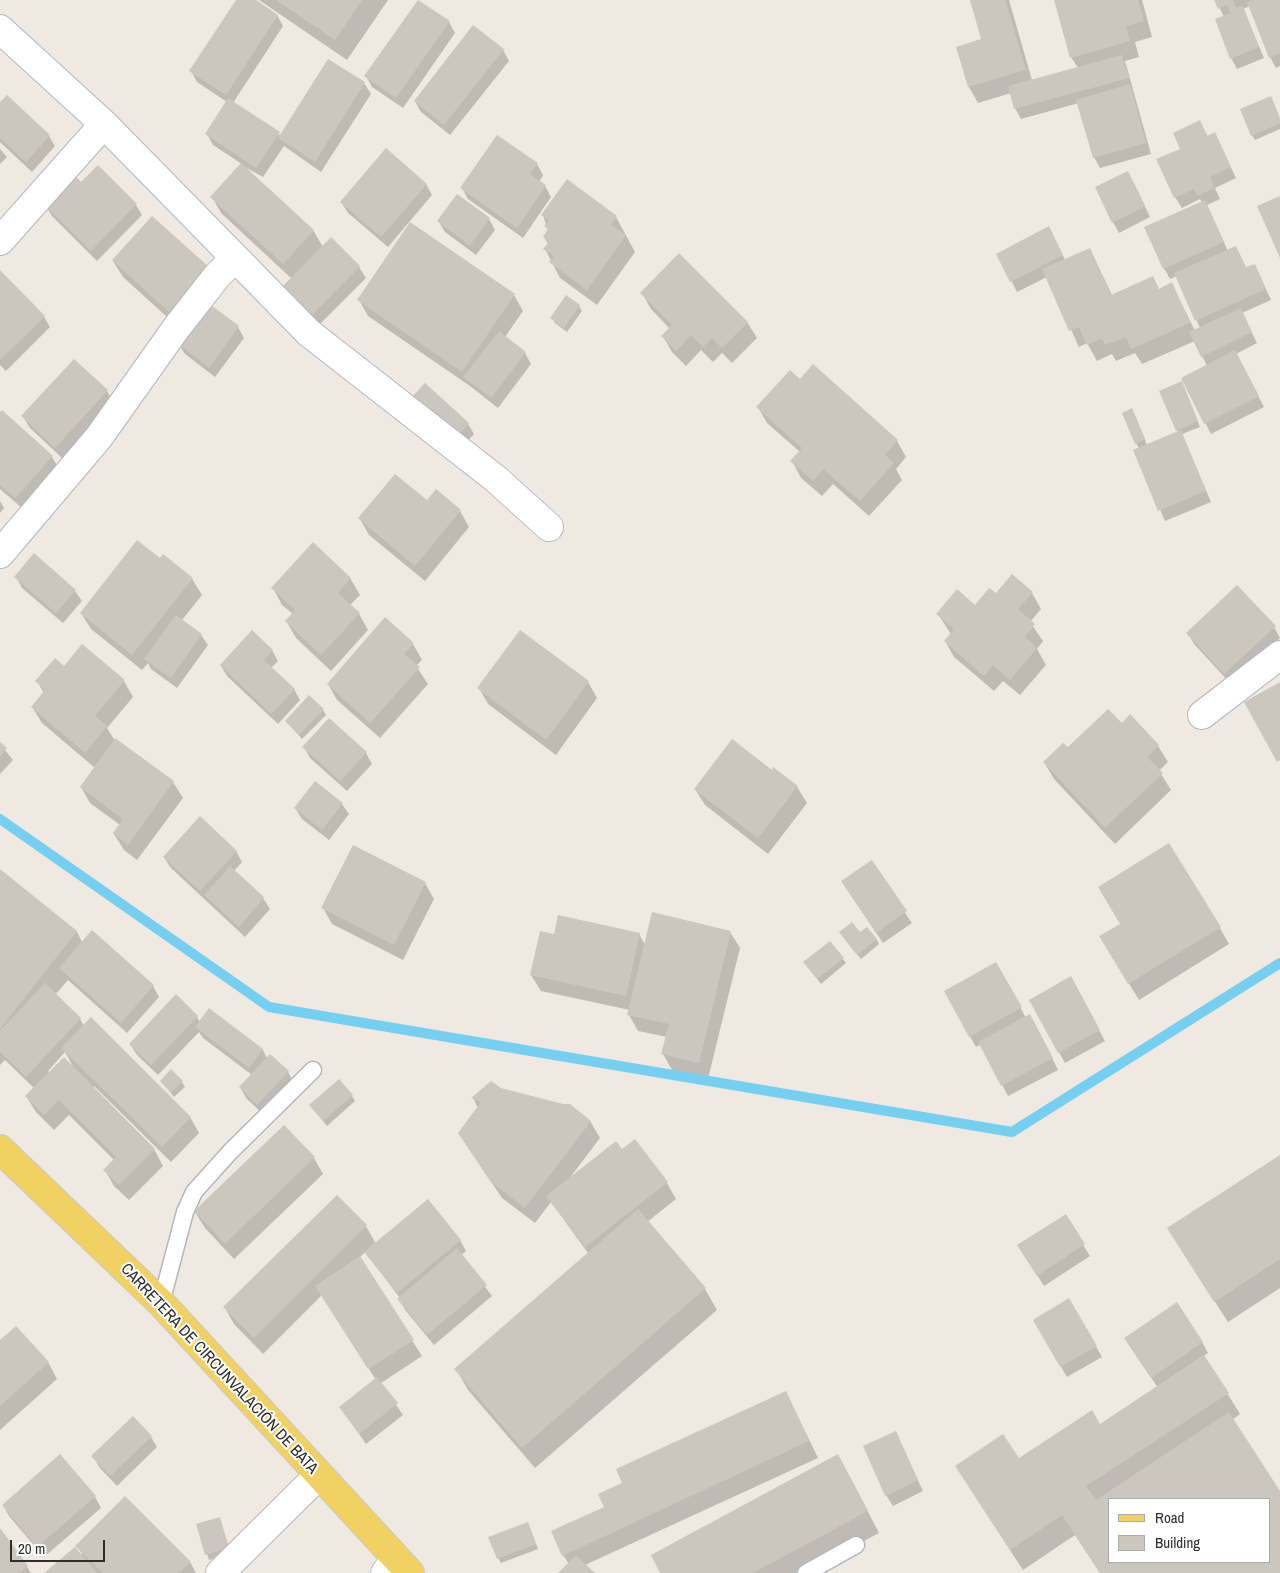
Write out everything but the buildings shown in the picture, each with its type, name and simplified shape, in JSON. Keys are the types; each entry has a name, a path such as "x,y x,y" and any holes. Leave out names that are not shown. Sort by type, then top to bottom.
{"main road":[{"name":"CARRETERA DE CIRCUNVALACIÓN DE BATA","path":"0,1149 161,1303 319,1475 397,1568"}],"street":[{"path":"0,29 104,124 234,259 309,333 496,479 548,527"},
{"path":"0,240 104,124"},
{"path":"0,554 99,437 177,327 217,276 234,259"},
{"path":"1202,715 1280,655"},
{"path":"220,1573 319,1475"}],"lane":[{"path":"161,1303 184,1212 194,1192 230,1152 313,1070"},
{"path":"806,1573 856,1545"}],"waterway":[{"path":"0,819 269,1007 1012,1132 1280,963"}]}
